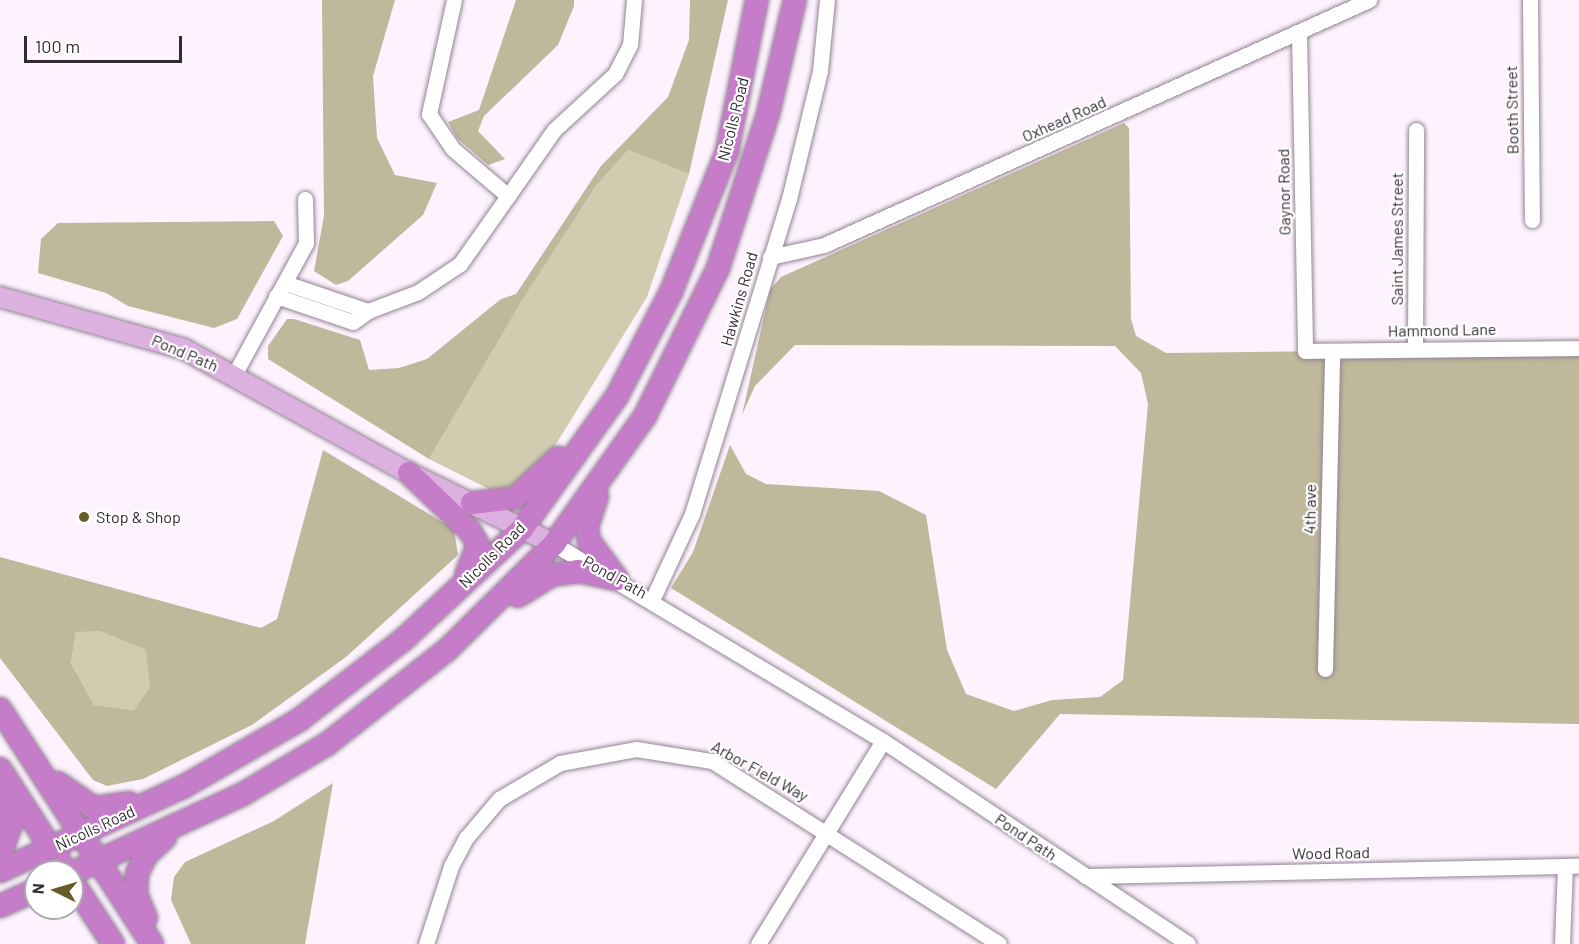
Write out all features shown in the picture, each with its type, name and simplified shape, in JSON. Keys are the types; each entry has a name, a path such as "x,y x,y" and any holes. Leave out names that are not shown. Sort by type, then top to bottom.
{"highway":[{"name":"Nicolls Road","path":"0,871 183,788 332,697 446,602 522,529 617,396 671,292 727,151 757,0"},
{"name":"Nicolls Road","path":"84,868 188,820 327,744 472,627 554,544 645,416 718,268 765,125 795,0"},
{"path":"472,503 515,498 555,458 572,459"},
{"path":"607,469 587,527 595,553 618,579"},
{"path":"409,473 429,497 457,516 478,546 476,559 446,602"},
{"path":"472,627 545,577 578,571 618,579"},
{"path":"0,709 152,944"},
{"path":"26,748 70,795 94,808 183,788"},
{"path":"0,769 58,860"},
{"path":"0,786 12,822 0,855"},
{"path":"158,944 136,895 137,873 147,854 188,820"},
{"path":"0,906 24,895"},
{"path":"84,900 111,944"},
{"path":"0,914 24,907"},
{"path":"84,920 111,944"}],"main road":[{"name":"Pond Path","path":"0,297 169,343 234,375 409,473 554,544"}],"street":[{"path":"454,0 429,114 453,150 508,196"},
{"path":"276,296 341,320 353,322 368,311 418,292 460,264 554,130 615,74 630,45 634,0"},
{"name":"Hawkins Road","path":"653,598 692,514 770,257 820,71 827,0"},
{"name":"Oxhead Road","path":"770,257 824,245 1368,0"},
{"name":"Booth Street","path":"1530,0 1532,220"},
{"name":"Gaynor Road","path":"1299,33 1305,351"},
{"name":"Saint James Street","path":"1415,348 1416,130"},
{"path":"234,375 276,296 288,284 306,243 305,199"},
{"path":"288,284 368,311"},
{"path":"341,320 344,303"},
{"name":"Hammond Lane","path":"1305,351 1579,348"},
{"name":"4th ave","path":"1325,669 1332,351"},
{"name":"Pond Path","path":"554,544 653,598 883,741 1188,944"},
{"path":"758,944 883,741"},
{"name":"Arbor Field Way","path":"426,944 451,866 488,810 525,782 574,758 636,749 712,761 829,830 999,944"},
{"path":"1562,944 1572,866"},
{"name":"Wood Road","path":"1084,876 1572,866"}],"shaded area":[{"path":"322,0 395,0 373,76 377,138 395,175 437,183 423,215 348,281 336,285 314,271 324,216"},
{"path":"516,0 574,0 574,6 558,45 484,116 478,131 505,159 488,165 457,138 448,122 479,110"},
{"path":"690,0 728,0 689,174 628,150 596,186 523,299 429,459 268,359 268,346 287,319 294,319 360,340 369,370 399,368 427,359 501,299 516,294 601,166 668,97 689,40"},
{"path":"1124,123 1129,128 1131,319 1136,336 1166,353 1579,348 1579,724 1060,714 996,789 671,588 693,552 730,445 746,474 766,484 879,491 926,515 947,650 966,694 1014,711 1052,700 1100,697 1123,680 1148,404 1141,373 1115,346 795,345 755,386 742,415 770,290 781,277"},
{"path":"628,150 689,174 647,297 540,470 518,487 489,489 429,459 523,299 596,186"},
{"path":"274,221 283,236 237,319 214,328 128,306 106,293 38,273 41,239 58,223"},
{"path":"323,450 454,529 458,555 346,657 252,725 143,779 107,786 93,780 0,658 0,557 261,628 277,619","holes":["99,631 146,650 150,687 134,710 94,705 71,663 76,632"]},
{"path":"76,631 99,631 146,650 152,667 150,687 135,710 94,705 71,663"},
{"path":"333,783 305,944 191,944 171,900 174,877 185,862 274,821"}],"place":[{"name":"Stop & Shop","path":"84,517"}]}
